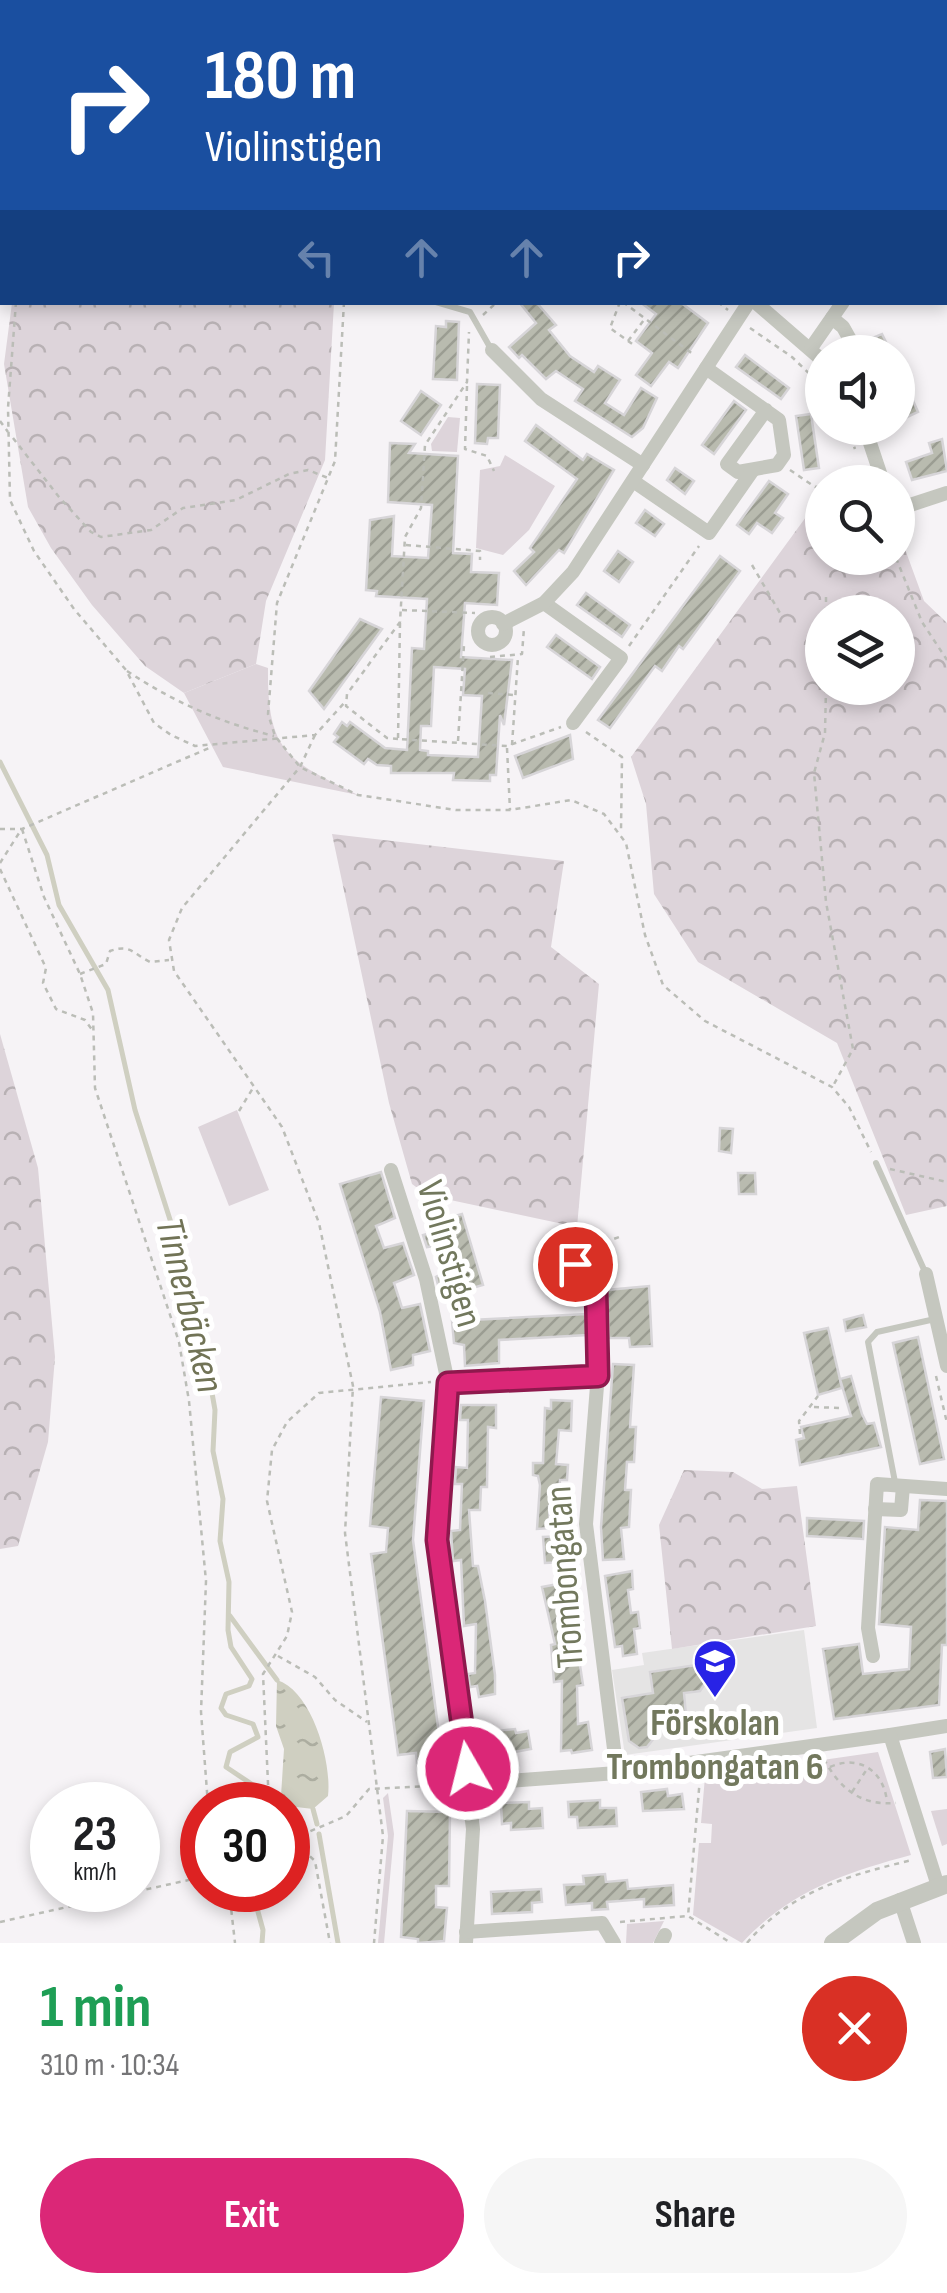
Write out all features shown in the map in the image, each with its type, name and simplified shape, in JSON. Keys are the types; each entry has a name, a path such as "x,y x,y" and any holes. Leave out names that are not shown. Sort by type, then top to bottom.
{"street":[{"path":"503,624 544,603 572,572 749,305"},
{"path":"756,305 805,343"},
{"path":"820,335 841,305"},
{"path":"832,318 844,335"},
{"path":"492,350 541,400 643,465"},
{"path":"707,366 766,410 778,420 784,456 779,463 738,472 727,464 766,410"},
{"path":"633,480 709,533 752,470"},
{"path":"915,504 947,493"},
{"path":"544,603 621,658 572,723"},
{"name":"Violinstigen","path":"392,1170 426,1279 448,1383 598,1376"},
{"path":"575,1264 589,1274 596,1288 598,1376"},
{"path":"926,1274 947,1366"},
{"name":"Trombongatan","path":"598,1376 586,1524 590,1585 618,1773"},
{"path":"448,1383 437,1540 474,1828 466,1938 602,1924 614,1943"},
{"path":"873,1656 868,1628 877,1484 947,1489"},
{"path":"875,1508 901,1510 899,1486"},
{"path":"469,1784 618,1773 947,1726"},
{"path":"834,1943 900,1900 942,1885 928,1855 890,1734"},
{"path":"900,1900 914,1943"}],"lane":[{"path":"452,305 470,312 492,350"},
{"path":"876,1163 926,1274"},
{"path":"899,1486 868,1342 878,1332 936,1319"}],"path":[{"path":"16,305 8,408 8,476 16,518 74,609 126,670 154,723 194,746 314,735"},
{"path":"344,305 335,461 277,603 268,668 268,714 275,736 300,766 358,795 456,810 510,810 580,801 604,814 620,832"},
{"path":"494,305 469,329 465,448 487,456 494,472"},
{"path":"621,305 610,328 635,346"},
{"path":"626,305 707,366"},
{"path":"628,341 644,318"},
{"path":"737,319 805,370"},
{"path":"398,739 404,545 421,508 425,445 467,382"},
{"path":"0,421 59,497 91,532 101,537 150,530 183,508 236,500 290,474 308,470 329,478"},
{"path":"779,463 805,480"},
{"path":"621,658 709,533"},
{"path":"404,545 480,551 480,560"},
{"path":"752,564 780,614"},
{"path":"903,575 922,622 947,660"},
{"path":"400,610 475,614"},
{"path":"510,810 509,745 524,624 518,618"},
{"path":"374,1943 383,1836 346,1571 353,1386 319,1223 282,1127 199,1012 171,960 172,928 182,908 300,766 314,735 346,701 400,622"},
{"path":"458,743 464,644"},
{"path":"940,652 947,645"},
{"path":"490,657 518,657"},
{"path":"126,670 192,710 224,724 275,736"},
{"path":"488,694 515,695"},
{"path":"346,701 346,706 387,738 509,745 572,723 622,758 620,832 652,961 664,985 714,1026 805,1069 832,1087 850,1107 876,1163 947,1182"},
{"path":"826,705 826,733 814,773 826,902 853,1049 832,1087"},
{"path":"0,829 22,828 215,745"},
{"path":"22,828 0,866 46,968 43,983 56,1009 85,1020 94,1032"},
{"path":"22,828 44,898 90,1004 95,1088 179,1342 189,1401 208,1608 201,1712 206,1782"},
{"path":"80,974 106,964 110,951 129,946 150,962 171,960"},
{"path":"239,1111 254,1087"},
{"path":"589,1274 605,1242 622,1236"},
{"path":"268,1782 264,1668 277,1655 292,1612 267,1502 272,1450 287,1422 307,1402 334,1388 448,1383"},
{"path":"800,1434 800,1421 818,1396"},
{"path":"812,1407 840,1408"},
{"path":"277,1655 315,1677 335,1700 368,1722"},
{"path":"823,1758 851,1793 887,1804 898,1803"},
{"path":"829,1768 853,1762 868,1767 881,1780 887,1804"},
{"path":"851,1793 868,1767"},
{"path":"688,1916 700,1776"},
{"path":"310,1830 346,1816 364,1792 469,1784"},
{"path":"748,1943 769,1920 816,1888 928,1855"},
{"path":"310,1856 316,1861 330,1943"},
{"path":"0,1922 180,1882"},
{"path":"231,1912 236,1943"},
{"path":"602,1924 688,1916 731,1943"}],"shaded area":[{"name":"Förskolan Trombongatan 6","path":"804,1630 817,1728 625,1755 612,1670 644,1665 642,1653"}],"green space":[{"path":"12,305 334,305 325,460 266,601 256,664 184,693 145,666 92,605 51,548 28,507 4,364"},
{"path":"448,417 460,418 457,452 432,451 431,444"},
{"path":"505,455 555,486 529,530 503,555 476,548 480,470 500,466"},
{"path":"805,518 805,575 914,575 924,601 947,623 947,1206 906,1215 837,1043 698,962 654,894 646,804 631,757"},
{"path":"256,664 268,668 272,718 286,750 314,772 358,795 223,767 184,693"},
{"path":"332,834 564,861 551,947 599,984 577,1227 427,1195 412,1184 389,1103"},
{"path":"0,1034 38,1168 55,1357 48,1442 18,1546 0,1549"},
{"path":"237,1110 269,1190 229,1206 198,1127"},
{"path":"684,1470 733,1472 762,1489 797,1486 816,1626 672,1649 659,1525"},
{"path":"878,1752 911,1855 819,1886 779,1910 742,1943 693,1915 699,1843 711,1843 712,1824 701,1823 705,1777"},
{"path":"388,1793 394,1834 384,1943 378,1943 388,1836 383,1798"},
{"path":"947,1809 947,1844 942,1846 931,1811"},
{"path":"664,1921 653,1943 626,1943 627,1924"}],"water":[{"path":"277,1680 300,1698 323,1747 328,1796 313,1809 310,1782 282,1782 284,1749 276,1726"}],"building":[{"path":"521,305 539,305 556,325 549,330 570,356 594,372 598,366 620,380 605,403 624,415 641,388 657,398 643,428 632,437 575,401 583,389 556,371 546,379 522,355 519,358 509,347 536,323"},
{"path":"644,305 684,305 708,323 678,368 669,362 651,386 636,375 652,353 636,341 656,314"},
{"path":"446,321 459,322 457,380 433,379 436,326 446,327"},
{"path":"745,355 789,388 781,399 736,367"},
{"path":"477,384 500,385 498,438 488,438 487,444 475,443"},
{"path":"421,391 441,405 421,435 401,421"},
{"path":"734,401 746,410 714,454 702,445"},
{"path":"805,415 805,445 816,445 819,465 805,465 805,470 804,470 796,416"},
{"path":"536,425 583,460 587,454 614,470 564,553 559,550 526,585 514,571 534,552 530,548 577,479 525,441"},
{"path":"942,439 947,471 915,479 915,465 906,462 932,453 929,443"},
{"path":"390,443 415,444 409,453 458,456 453,553 472,554 471,572 499,573 497,605 465,603 461,657 512,660 504,725 500,715 496,775 490,775 490,781 453,780 454,773 391,773 391,766 377,765 368,759 364,764 334,742 342,722 347,726 350,722 385,748 407,750 412,648 424,649 427,599 376,596 377,591 366,590 370,520 394,516 392,556 428,558 432,505 388,502","holes":["434,667 465,669 463,695 482,696 478,757 428,755 428,751 420,750 421,726 431,726"]},
{"path":"675,468 694,481 685,494 667,480"},
{"path":"769,481 788,494 775,513 783,518 772,533 757,523 749,534 737,525"},
{"path":"645,510 664,524 655,536 636,523"},
{"path":"618,551 633,562 619,582 604,571"},
{"path":"720,556 740,571 683,649 679,646 662,671 655,666 610,728 598,720"},
{"path":"586,593 630,625 622,637 577,605"},
{"path":"360,619 382,629 324,709 309,691"},
{"path":"556,635 600,667 592,679 547,647"},
{"path":"570,735 573,759 523,778 515,756"},
{"path":"720,1128 733,1129 731,1153 719,1151"},
{"path":"381,1172 395,1218 376,1226 384,1248 403,1243 414,1275 394,1283 402,1308 420,1304 430,1351 413,1355 413,1365 391,1370 380,1312 340,1184"},
{"path":"738,1173 755,1173 756,1194 739,1194"},
{"path":"462,1214 483,1285 462,1291 457,1283 439,1289 436,1277 454,1267 448,1244 427,1247 423,1235 441,1230 440,1220"},
{"path":"649,1286 652,1346 630,1347 629,1338 609,1338 607,1290"},
{"path":"586,1314 587,1335 499,1340 499,1363 465,1366 464,1345 454,1343 452,1321"},
{"path":"863,1315 866,1327 846,1331 844,1320"},
{"path":"828,1328 842,1388 818,1395 804,1333"},
{"path":"918,1337 944,1459 920,1464 893,1343"},
{"path":"613,1364 634,1365 630,1427 636,1427 634,1462 627,1462 625,1490 631,1490 629,1527 621,1528 624,1559 603,1560 601,1527"},
{"path":"851,1376 862,1414 867,1424 874,1423 881,1447 800,1465 796,1440 804,1438 801,1427 851,1416 840,1379"},
{"path":"381,1397 424,1401 413,1540 441,1749 428,1751 430,1761 417,1763 416,1753 398,1755 371,1554 386,1552 388,1528 370,1526"},
{"path":"551,1400 572,1401 571,1431 559,1430 556,1464 568,1465 567,1480 560,1480 558,1506 549,1506 550,1528 537,1529 540,1485 538,1476 533,1475 533,1463 543,1463 545,1408 551,1409"},
{"path":"461,1405 496,1405 496,1428 488,1427 487,1487 481,1487 480,1510 469,1510 473,1566 478,1566 495,1675 495,1694 479,1697 477,1686 470,1687 468,1674 475,1673 476,1624 464,1626 461,1560 453,1561 451,1531 460,1530 462,1484 455,1484 456,1467 467,1468 468,1420 460,1420"},
{"path":"920,1500 947,1501 947,1645 942,1645 939,1705 834,1719 823,1649 859,1644 863,1674 909,1669 911,1627 879,1624 885,1527 918,1530"},
{"path":"807,1518 864,1521 863,1539 807,1536"},
{"path":"564,1536 565,1562 545,1563 543,1537"},
{"path":"632,1571 633,1589 628,1590 631,1613 638,1612 640,1628 634,1629 637,1654 623,1656 622,1646 615,1647 605,1576"},
{"path":"558,1584 561,1600 570,1598 575,1627 567,1628 571,1660 579,1659 583,1685 577,1686 578,1724 588,1722 592,1750 572,1753 561,1751 562,1681 554,1682 551,1645 555,1644 542,1587"},
{"path":"696,1665 706,1672 707,1681 700,1691 684,1693 683,1720 652,1720 655,1737 647,1747 639,1748 629,1741 622,1698 653,1693 650,1672"},
{"path":"515,1729 516,1733 528,1731 531,1749 492,1756 489,1732"},
{"path":"945,1749 947,1777 933,1778 930,1752"},
{"path":"667,1789 668,1796 682,1794 684,1809 643,1811 641,1792"},
{"path":"600,1800 600,1808 616,1808 617,1826 578,1828 577,1817 569,1817 568,1802"},
{"path":"529,1802 529,1809 542,1808 543,1828 511,1830 511,1823 502,1824 501,1803"},
{"path":"407,1811 450,1812 449,1886 436,1886 436,1907 447,1908 444,1941 418,1943 418,1939 401,1937"},
{"path":"605,1874 606,1882 627,1880 628,1889 673,1885 674,1905 644,1907 644,1899 607,1902 608,1909 592,1910 592,1903 566,1905 564,1885 584,1884 583,1876"},
{"path":"541,1889 542,1902 532,1903 532,1912 492,1914 491,1892"}],"waterway":[{"name":"Tinnerbäcken","path":"0,762 47,855 59,905 108,990 135,1110 173,1229 175,1262 200,1325 215,1410 213,1451 223,1499 220,1541 229,1582 228,1630 231,1647 252,1679 249,1686 226,1694 221,1708 226,1715 253,1724 258,1737 230,1752 226,1767 248,1782"},
{"path":"230,1616 277,1680"},
{"path":"313,1809 317,1824"},
{"path":"319,1834 338,1943"},
{"name":"Tinnerbäcken","path":"258,1912 262,1943"}],"place":[{"name":"Förskolan Trombongatan 6","path":"715,1699"}],"route":[{"path":"468,1769 436,1525 448,1383 598,1376 596,1288 593,1278 575,1264"}]}
